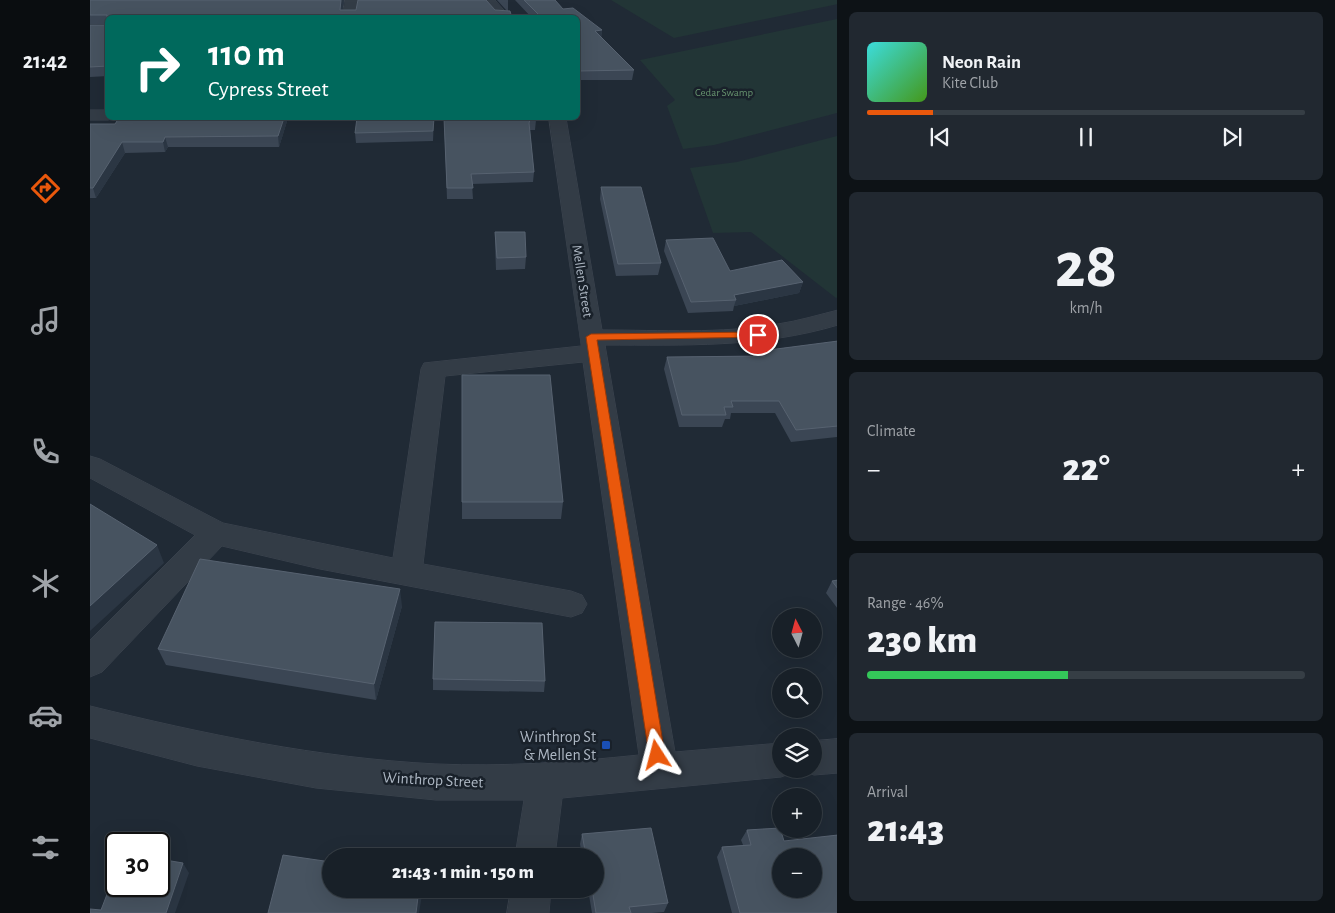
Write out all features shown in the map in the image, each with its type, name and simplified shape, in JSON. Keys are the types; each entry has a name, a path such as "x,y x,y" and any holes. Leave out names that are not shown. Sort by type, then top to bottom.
{"street":[{"path":"350,15 352,0"},
{"path":"486,0 501,15"},
{"path":"90,115 105,115"},
{"name":"Mellen Street","path":"557,120 660,770"},
{"path":"406,573 433,369 593,345 758,335 790,330 837,317"},
{"path":"90,466 216,533 320,557 571,604"},
{"path":"90,662 216,533"},
{"name":"Winthrop Street","path":"92,728 316,770 436,782 546,782 772,761"},
{"path":"822,757 837,756"},
{"path":"536,848 546,782"},
{"path":"528,913 530,898"}],"green space":[{"path":"611,0 837,0 837,4 674,38"},
{"name":"Cedar Swamp","path":"837,19 837,113 714,145 683,149 667,106 675,100 640,60"},
{"path":"837,136 837,298 751,232 713,233 690,168 737,162"}],"building":[{"path":"90,0 341,0 340,10 356,10 358,0 486,0 495,10 510,11 511,15 105,15 90,15"},
{"path":"524,0 555,0 563,9 573,8 602,30 595,31 634,70 580,71 580,15 539,15"},
{"path":"90,25 105,25 105,66 90,67"},
{"path":"118,120 283,120 278,136 165,137 163,142 122,142 93,188 90,188 90,124 115,124"},
{"path":"357,120 434,120 433,131 355,133"},
{"path":"444,120 530,120 534,172 471,174 473,188 447,188"},
{"path":"601,187 641,187 661,263 618,264"},
{"path":"495,232 525,232 526,257 497,258"},
{"path":"713,238 730,271 782,260 803,282 734,295 736,300 691,302 666,240"},
{"path":"837,341 837,426 796,430 779,401 731,401 733,407 724,407 726,415 682,415 667,357 765,356 761,351"},
{"path":"462,375 550,375 563,502 462,502"},
{"path":"90,504 157,545 90,606"},
{"path":"200,559 400,589 374,684 158,649"},
{"path":"837,580 837,588 832,581"},
{"path":"435,622 542,623 545,681 433,679"},
{"path":"651,828 668,903 629,907 631,913 596,913 594,898 604,898 604,848 585,848 582,834"},
{"path":"772,828 772,838 783,838 784,841 837,835 837,913 740,913 722,847 751,845 747,830"},
{"path":"283,855 322,861 322,898 418,898 416,913 268,913"},
{"path":"170,861 183,863 166,913 90,913 90,909 101,910 106,897 170,897"}],"place":[{"name":"Winthrop St & Mellen St","path":"606,745"}],"route":[{"path":"657,755 591,337 724,337 758,335"}]}
